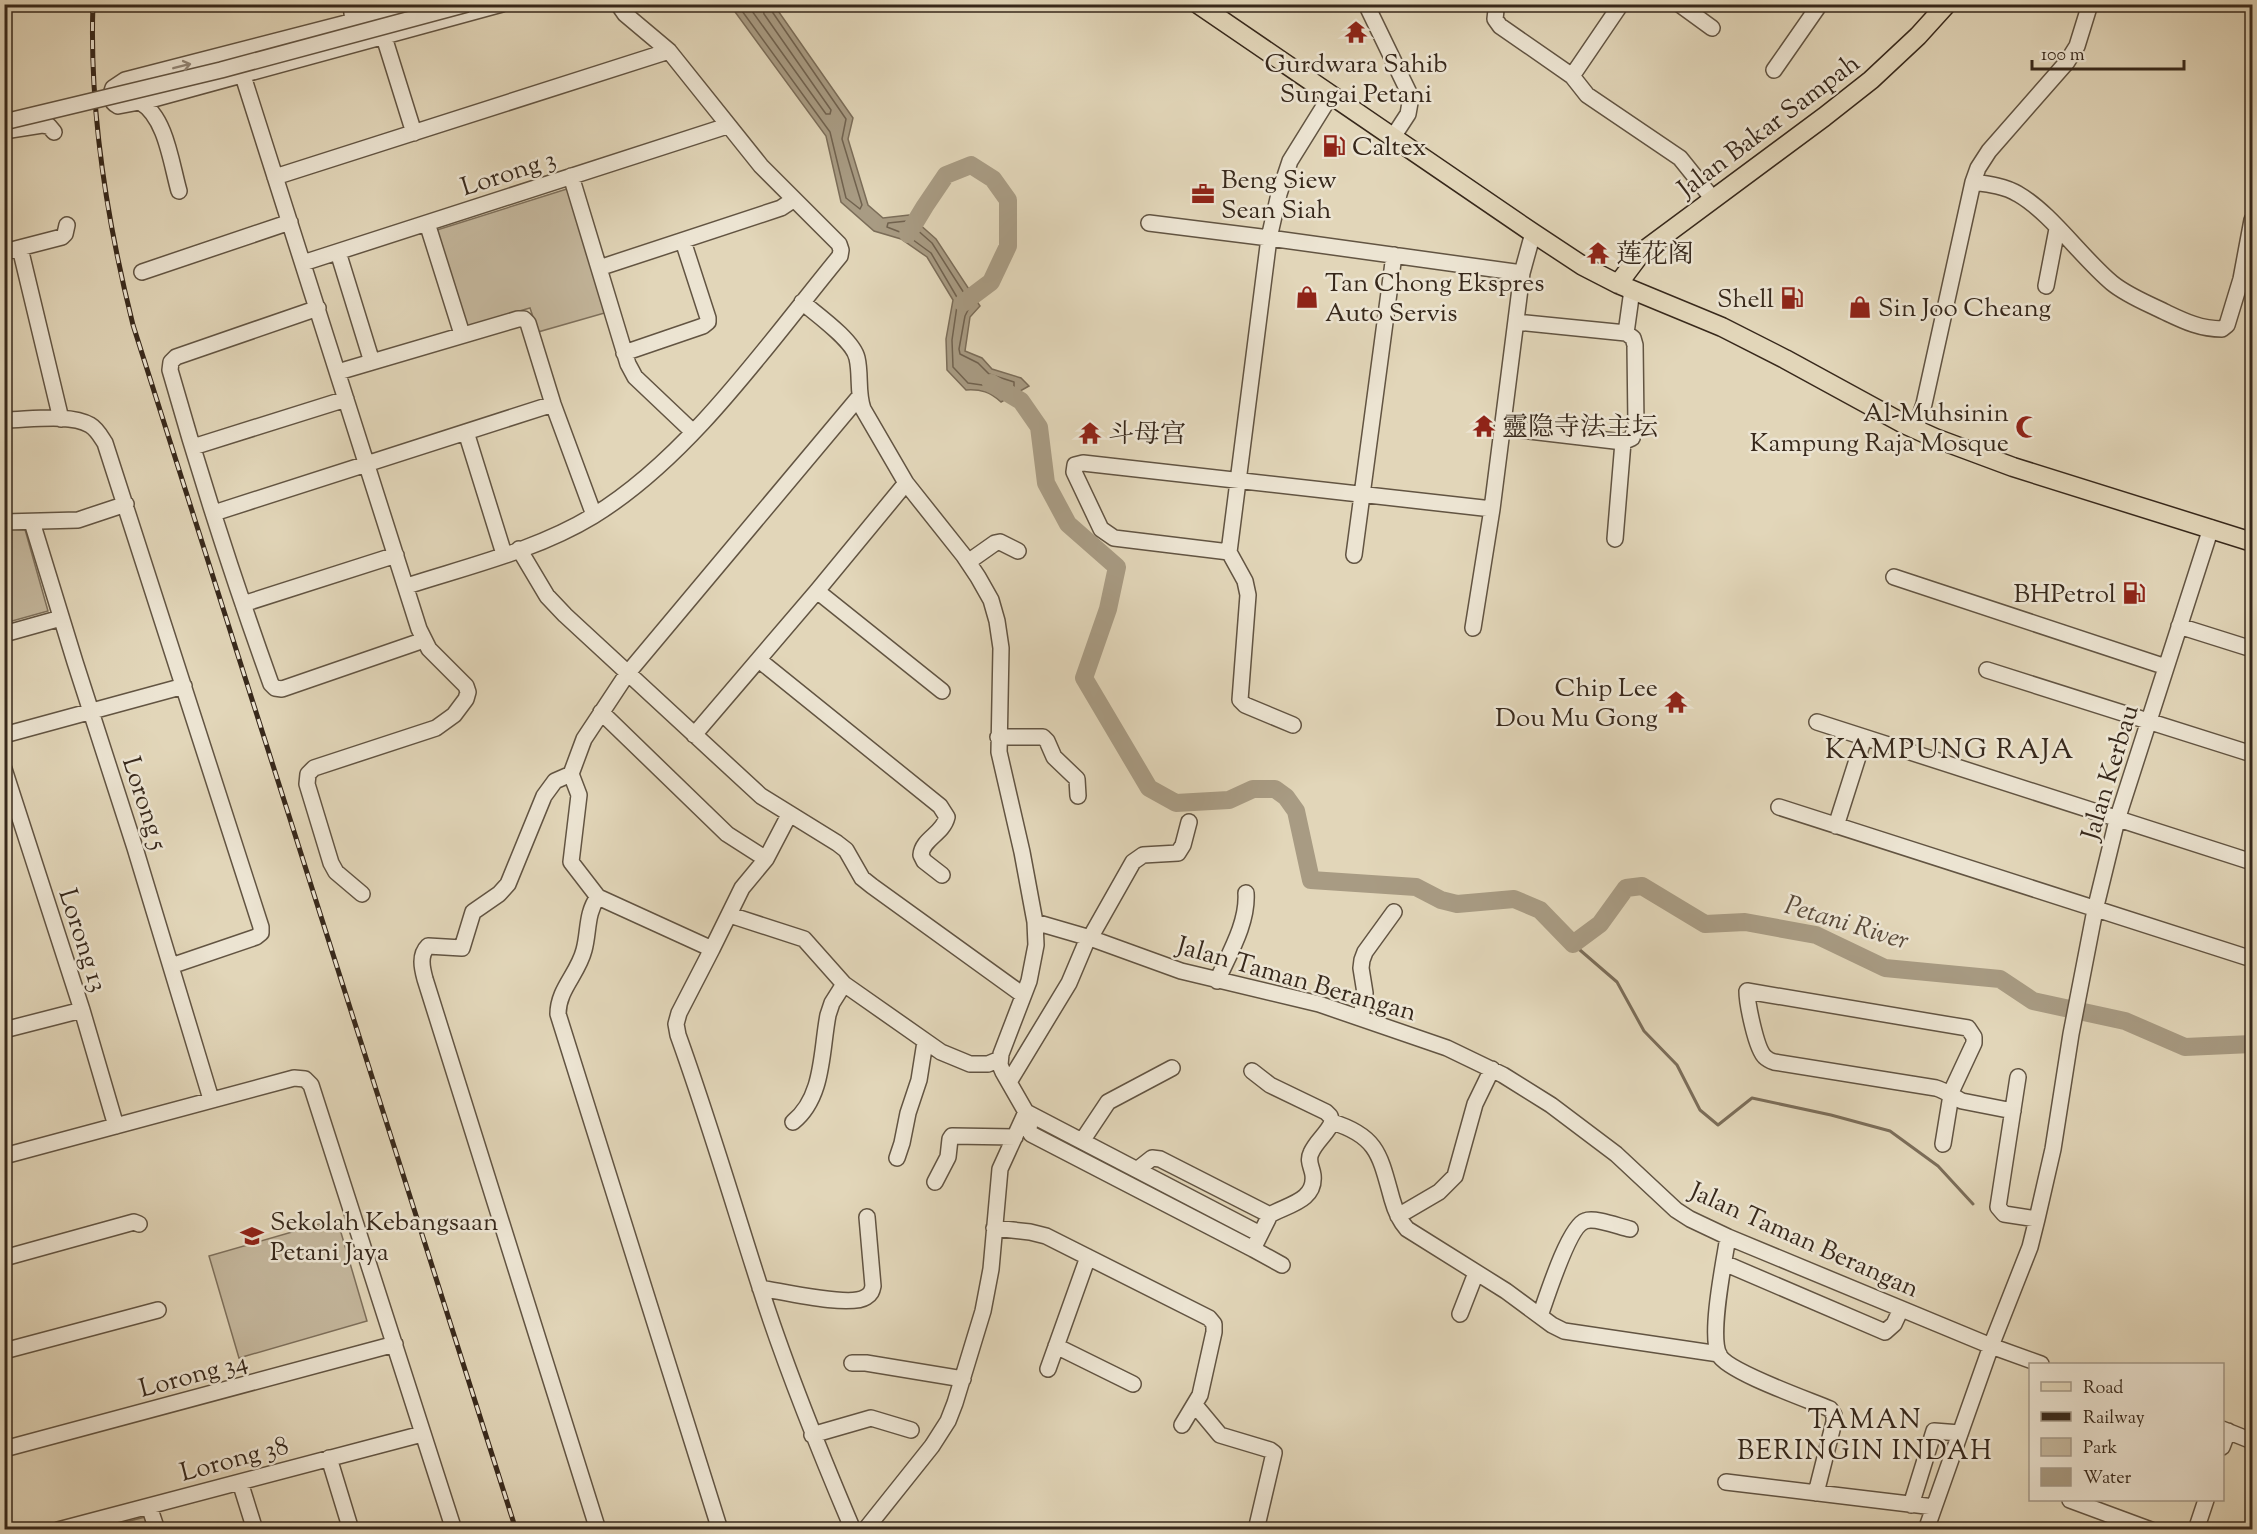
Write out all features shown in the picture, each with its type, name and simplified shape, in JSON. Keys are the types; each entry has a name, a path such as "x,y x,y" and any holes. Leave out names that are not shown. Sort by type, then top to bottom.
{"main road":[{"path":"1198,4 1583,266 1625,287 1722,327 1915,429 1984,458 2253,542"},
{"name":"Jalan Bakar Sampah","path":"1625,287 1642,252 1871,80 1918,36 1947,4"}],"street":[{"path":"351,4 353,22"},
{"path":"420,4 125,80 112,88 111,97 115,104 140,102 243,76 502,4"},
{"path":"4,122 221,70 467,4"},
{"path":"406,586 548,539 594,515 652,471 693,432 766,348 840,256 842,250 839,244 793,200 727,126 669,51 625,14 618,4"},
{"path":"1366,4 1412,98 1408,114 1393,137"},
{"path":"1499,4 1495,19 1500,26 1572,76 1587,95 1680,158 1713,199"},
{"path":"1572,76 1621,4"},
{"path":"1679,4 1712,28"},
{"path":"1774,70 1820,4"},
{"path":"1915,429 1924,404 1978,168 1989,151 2067,62 2077,46 2090,4"},
{"path":"384,37 414,132"},
{"path":"275,177 669,51"},
{"path":"243,76 424,640 429,649 466,686 468,692 466,699 454,715 436,728 310,770 307,778 336,872 362,894"},
{"path":"159,122 161,109 168,95"},
{"path":"1293,725 1245,705 1240,700 1248,595 1245,581 1229,552 1236,482 1269,238 1279,194 1290,161 1330,95"},
{"path":"140,102 151,110 159,122 179,191"},
{"path":"4,131 42,124 49,126 54,132"},
{"name":"Lorong 3","path":"303,263 727,126"},
{"path":"571,176 624,353 635,377 693,432"},
{"path":"1973,182 2018,194 2098,270 2129,294 2191,325 2222,329 2227,325 2241,279 2253,220"},
{"path":"599,268 781,208 793,200"},
{"path":"142,272 290,222"},
{"path":"427,223 462,334"},
{"path":"1149,223 1522,273"},
{"path":"4,252 62,237 65,234 66,225"},
{"path":"2046,286 2056,229"},
{"path":"1473,628 1492,509 1522,273 1533,233"},
{"path":"624,353 704,326 708,322 683,241"},
{"path":"20,248 61,419"},
{"path":"338,252 372,362"},
{"path":"1354,555 1394,255"},
{"path":"1625,287 1626,333"},
{"path":"802,302 852,348 858,361 859,397 862,409 906,483 968,562 991,600 997,621 1001,648 998,737 1003,773 1022,852 1035,922 1034,959 1023,995 1003,1045 1000,1059 1003,1072 1029,1113 1260,1233"},
{"path":"318,308 176,357 171,362 170,370 243,604 271,684 275,688 282,689 424,640"},
{"path":"338,372 462,334 524,319 528,323 553,404 594,515"},
{"path":"1502,428 1623,442 1632,438 1636,425 1633,338 1626,333 1516,322"},
{"path":"598,1530 422,966 424,950 428,946 462,948 473,912 500,894 508,884 549,786 571,774 584,739 627,674 859,397"},
{"path":"193,447 346,399"},
{"path":"214,513 553,404"},
{"path":"4,420 61,419 84,423 99,432 105,443 261,927 261,933 256,937 171,966"},
{"path":"466,432 504,554"},
{"path":"1615,539 1623,442"},
{"path":"1229,552 1113,538 1101,529 1074,472 1075,465 1083,463 1492,509"},
{"path":"694,735 906,483"},
{"path":"4,522 78,520 126,504"},
{"name":"Lorong 5","path":"32,522 211,1099"},
{"name":"Jalan Kerbau","path":"1926,1530 1991,1346 2030,1247 2053,1149 2081,980 2118,820 2211,528"},
{"path":"968,562 995,543 1000,542 1018,551"},
{"path":"519,549 553,602 627,674 761,796 837,843 852,858 862,878 1023,995"},
{"path":"243,604 396,555"},
{"path":"1894,577 2166,667"},
{"path":"817,591 942,692"},
{"path":"4,634 61,618"},
{"path":"2180,626 2253,649"},
{"path":"759,660 940,806 947,817 946,823 942,830 924,845 921,855 924,861 942,875"},
{"path":"1987,670 2253,754"},
{"path":"4,735 184,686"},
{"path":"601,712 727,834 766,859"},
{"path":"1817,722 2253,862"},
{"path":"998,737 1043,737 1054,757 1077,779 1078,796"},
{"path":"1836,826 1864,738"},
{"name":"Lorong 13","path":"4,769 117,1126"},
{"path":"571,774 579,795 571,862 598,897 712,949"},
{"path":"1779,807 2253,959"},
{"path":"789,815 766,859 742,888 679,1013 676,1024 723,1165 760,1288 812,1435 853,1530"},
{"path":"1009,1082 1069,983 1089,938 1133,862 1143,855 1178,853 1184,846 1189,822"},
{"path":"1218,981 1244,918 1247,906 1246,893"},
{"path":"598,897 590,912 582,957 561,994 558,1014 720,1530"},
{"path":"1361,1017 1365,993 1362,960 1365,952 1394,912"},
{"path":"730,915 804,939 844,984 925,1042 957,1060 970,1064 988,1064 1000,1059"},
{"name":"Jalan Taman Berangan","path":"1035,922 1089,938 1170,967 1218,981 1318,1004 1430,1041 1492,1069 1576,1122 1616,1154 1676,1210 1690,1219 1728,1237 2036,1363"},
{"path":"793,1122 807,1108 814,1095 828,1015 832,1003 844,984"},
{"path":"1943,1144 1951,1095 1957,1076 1974,1042 1974,1036 1968,1028 1748,990 1751,1018 1761,1050 1765,1057 1774,1062 1936,1088 1951,1095 1971,1104 2013,1111"},
{"path":"4,1030 82,1010"},
{"path":"897,1158 919,1080 925,1042"},
{"path":"1082,1141 1108,1102 1172,1068"},
{"path":"1398,1215 1439,1192 1455,1176 1470,1119 1492,1069"},
{"path":"1252,1071 1259,1079 1326,1112 1332,1122"},
{"path":"4,1156 294,1077 305,1079 311,1085 454,1530"},
{"path":"2018,1077 1998,1207 2004,1214 2037,1219"},
{"path":"865,1530 932,1446 948,1421 983,1311 991,1269 1000,1169 1029,1113"},
{"path":"1029,1113 1031,1134 1282,1265"},
{"path":"1332,1122 1352,1128 1365,1136 1375,1149 1398,1215 1407,1229 1506,1291 1564,1331 1719,1354"},
{"path":"1253,1249 1268,1216 1296,1204 1310,1191 1313,1180 1309,1158 1332,1122"},
{"path":"935,1182 948,1157 952,1136 1015,1137"},
{"path":"1138,1169 1152,1158 1160,1159 1268,1216"},
{"path":"760,1288 846,1302 866,1298 872,1290 873,1281 867,1217"},
{"path":"1540,1316 1562,1256 1578,1225 1584,1221 1593,1220 1630,1229"},
{"path":"4,1258 134,1222 139,1224"},
{"path":"994,1227 1046,1236 1209,1318 1214,1324 1214,1332 1203,1385 1195,1405 1182,1425"},
{"path":"1728,1237 1715,1331 1719,1354 1732,1367 1830,1409 1834,1415 1834,1422 1816,1493"},
{"path":"1048,1369 1088,1257"},
{"path":"1724,1263 1885,1332 1894,1324 1901,1309"},
{"path":"1460,1314 1476,1273"},
{"path":"4,1352 158,1310"},
{"name":"Lorong 34","path":"4,1449 394,1344"},
{"path":"1056,1346 1133,1384"},
{"path":"852,1363 866,1363 963,1379"},
{"path":"1195,1405 1220,1435 1274,1453 1256,1530"},
{"path":"812,1435 871,1418 910,1430"},
{"path":"2225,1430 2253,1441"},
{"path":"1911,1505 1934,1431 1960,1433"},
{"name":"Lorong 38","path":"58,1530 422,1434"},
{"path":"328,1458 351,1530"},
{"path":"240,1482 255,1530"},
{"path":"1726,1482 1934,1508"},
{"path":"2073,1501 2151,1530"},
{"path":"2196,1530 2206,1501"},
{"path":"149,1506 157,1530"}],"green space":[{"path":"570,188 608,312 538,332 530,308 467,326 437,230"},
{"path":"5,526 24,526 48,611 5,623"},
{"path":"337,1219 367,1321 239,1358 209,1256"},
{"path":"145,1517 149,1529 95,1530"}],"water":[{"path":"730,5 774,5 853,118 848,139 868,205 883,218 909,215 936,239 980,306 970,317 965,351 982,358 992,369 1021,378 1029,386 1001,402 985,392 966,390 947,370 946,339 953,300 927,257 901,239 874,231 841,202 826,136"}],"waterway":[{"name":"Petani River","path":"908,234 946,175 971,165 993,179 1008,200 1008,246 991,282 963,303"},
{"name":"Petani River","path":"991,383 1021,401 1039,427 1046,483 1068,524 1117,567 1108,609 1084,678 1149,788 1176,803 1229,800 1253,789 1275,789 1286,797 1296,811 1311,880 1416,887 1441,900 1457,904 1514,899 1540,910 1573,944 1600,924 1626,888 1642,886 1705,924 1745,922 1816,935 1885,968 2000,979 2033,1001 2125,1021 2185,1047 2252,1044"},
{"path":"1573,944 1617,982 1644,1031 1677,1065 1700,1110 1718,1125 1752,1098 1831,1115 1890,1131 1938,1166 1973,1204"}],"railway":[{"path":"93,4 97,126 115,246 133,325 516,1530"}],"place":[{"name":"Gurdwara Sahib Sungai Petani","path":"1356,32"},
{"name":"Caltex","path":"1334,146"},
{"name":"Beng Siew Sean Siah","path":"1203,194"},
{"name":"莲花阁","path":"1598,253"},
{"name":"Tan Chong Ekspres Auto Servis","path":"1307,297"},
{"name":"Shell","path":"1792,298"},
{"name":"Sin Joo Cheang","path":"1860,307"},
{"name":"靈隐寺法主坛","path":"1484,426"},
{"name":"Al-Muhsinin Kampung Raja Mosque","path":"2027,427"},
{"name":"斗母宫","path":"1090,433"},
{"name":"BHPetrol","path":"2134,593"},
{"name":"Chip Lee Dou Mu Gong","path":"1676,702"},
{"name":"Sekolah Kebangsaan Petani Jaya","path":"252,1236"}],"district":[{"name":"KAMPUNG RAJA","path":"1950,748"},
{"name":"TAMAN BERINGIN INDAH","path":"1865,1434"}]}
